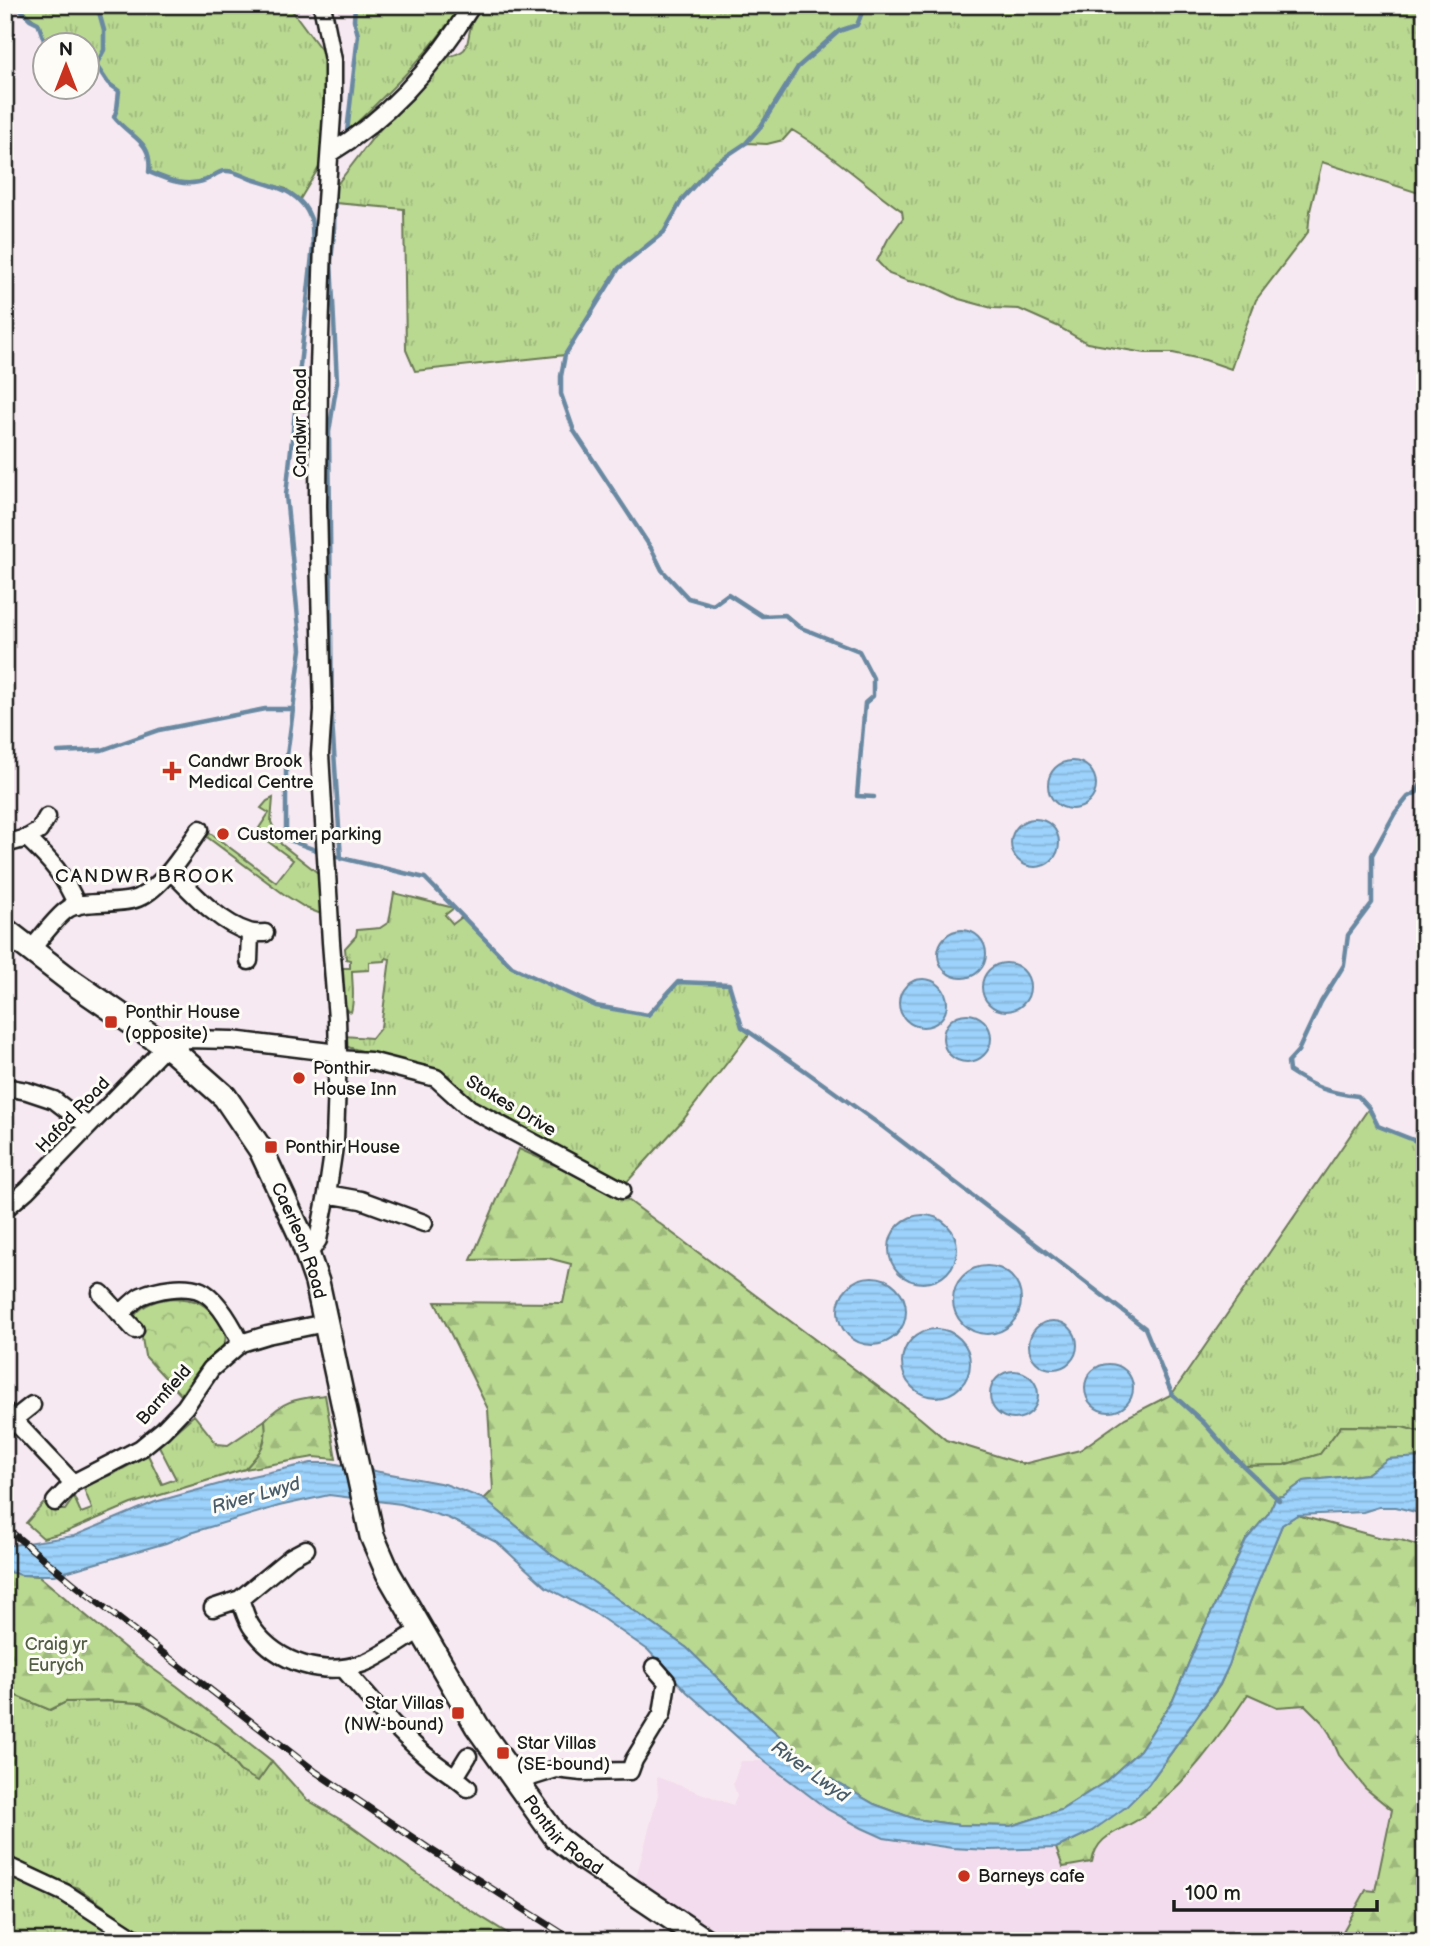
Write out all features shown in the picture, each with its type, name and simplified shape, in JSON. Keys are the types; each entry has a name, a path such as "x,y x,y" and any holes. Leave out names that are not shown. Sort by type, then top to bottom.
{"main road":[{"name":"Caerleon Road","path":"5,930 71,981 169,1049 225,1097 261,1150 301,1236 317,1282 365,1503"},
{"name":"Ponthir Road","path":"365,1503 372,1536 388,1573 420,1630 477,1726 556,1837 583,1859 706,1941"}],"street":[{"name":"Candwr Road","path":"322,5 332,60 333,101 323,244 319,392 318,506 323,710 320,754 338,1056"},
{"path":"330,153 352,140 387,111 435,58 472,5"},
{"path":"5,844 27,838 39,831 47,817"},
{"path":"31,950 68,909 124,901 138,898 148,892 171,871 200,830"},
{"path":"27,838 59,870 77,906"},
{"path":"171,871 207,907 232,924 258,933 249,961"},
{"name":"Stokes Drive","path":"169,1049 186,1039 232,1040 370,1061 436,1078 470,1108 622,1190"},
{"name":"Hafod Road","path":"5,1209 169,1049"},
{"path":"308,1255 321,1232 327,1194 335,1140 338,1056"},
{"path":"5,1087 54,1100 88,1126"},
{"path":"327,1194 361,1200 424,1223"},
{"path":"120,1314 139,1297 163,1290 201,1291 231,1323 241,1343"},
{"path":"101,1293 135,1330"},
{"name":"Barnfield","path":"55,1502 73,1483 141,1448 163,1430 185,1407 212,1369 241,1343 325,1323"},
{"path":"32,1405 9,1416 73,1483"},
{"path":"281,1544 288,1559"},
{"path":"213,1608 240,1599 288,1559 306,1549"},
{"path":"240,1599 251,1627 263,1641 286,1659 313,1668 343,1668 367,1662 420,1630"},
{"path":"515,1782 556,1769 582,1772 630,1771 662,1714 667,1682 654,1667"},
{"path":"343,1668 427,1757 468,1788"},
{"path":"456,1777 468,1756"},
{"path":"5,1865 65,1893 139,1941"}],"shaded area":[{"path":"1248,1694 1277,1707 1305,1705 1322,1722 1339,1755 1365,1788 1392,1810 1375,1892 1341,1935 1349,1941 731,1941 636,1878 658,1795 657,1777 733,1805 737,1795 733,1784 741,1761 764,1761 827,1809 884,1838 952,1848 1056,1848 1063,1867 1094,1849 1107,1836 1141,1817 1168,1794 1228,1724"}],"green space":[{"path":"16,5 288,5 325,55 321,164 299,201 286,189 233,171 222,171 197,183 180,183 149,172 144,146 114,117 119,91 108,83 102,74 102,32 41,32 38,23"},
{"path":"355,5 461,5 422,56 347,132 358,35 354,20"},
{"path":"483,5 1425,5 1425,195 1322,162 1310,211 1308,232 1256,300 1231,369 1173,353 1145,353 1087,343 1019,309 992,308 959,299 928,284 889,274 877,261 903,218 902,211 792,130 783,140 767,144 746,143 713,165 683,198 664,232 619,268 565,355 415,371 406,350 404,209 335,203 335,187 375,135 445,58 464,50 472,23"},
{"path":"273,798 271,822 281,844 318,873 321,914 285,895 207,837 210,833 276,882 293,860 259,835 262,830 259,828 269,813 261,808"},
{"path":"394,893 454,908 445,915 453,924 462,917 512,967 596,1006 647,1015 678,982 729,984 742,1027 750,1033 683,1120 627,1182 600,1171 469,1101 448,1075 344,1046 344,1036 372,1038 381,1027 390,959 369,962 369,970 352,971 351,1012 344,1001 343,968 350,968 345,948 356,936 357,930 380,928 389,922"},
{"path":"1369,1108 1378,1126 1416,1141 1425,1163 1425,1433 1402,1427 1341,1426 1320,1454 1284,1465 1244,1466 1204,1423 1172,1394"},
{"path":"519,1149 620,1194 946,1440 1023,1464 1080,1450 1125,1418 1172,1394 1204,1423 1244,1466 1284,1465 1320,1454 1341,1426 1402,1427 1425,1433 1425,1457 1388,1459 1367,1474 1304,1481 1283,1496 1276,1497 1268,1514 1246,1540 1173,1700 1140,1750 1105,1782 1061,1810 1011,1826 959,1825 915,1819 874,1804 819,1772 687,1648 549,1553 484,1499 493,1490 488,1409 435,1302 563,1303 571,1264 548,1258 471,1260"},
{"path":"173,1298 200,1303 219,1320 225,1333 223,1346 204,1363 181,1395 145,1356 135,1315 152,1303"},
{"path":"325,1395 336,1459 314,1457 245,1469 262,1447 265,1420 272,1413 292,1401"},
{"path":"194,1415 217,1444 228,1445 265,1420 266,1431 261,1452 245,1469 131,1504 66,1532 43,1538 26,1523 43,1504 48,1504 54,1510 65,1510 74,1497 81,1513 92,1509 83,1486 148,1455 162,1484 176,1479 159,1446"},
{"path":"1297,1515 1425,1548 1425,1838 1420,1893 1425,1917 1425,1941 1349,1941 1341,1935 1366,1890 1375,1891 1392,1810 1365,1788 1339,1755 1322,1722 1305,1705 1277,1707 1248,1694 1187,1776 1142,1817 1104,1839 1092,1862 1063,1867 1056,1848 1092,1831 1148,1785 1220,1685 1282,1525"},
{"name":"Craig yr Eurych","path":"5,1571 39,1576 132,1654 272,1761 258,1781 240,1771 219,1746 141,1703 66,1702 50,1710 5,1691"},
{"path":"5,1691 50,1710 66,1702 141,1703 219,1746 240,1771 258,1780 272,1761 306,1799 348,1824 454,1900 520,1941 153,1941 78,1888 5,1860"},
{"path":"5,1872 66,1902 126,1941 5,1941"}],"water":[{"path":"1072,761 1089,768 1096,785 1089,802 1072,809 1055,802 1048,785 1055,768"},
{"path":"1035,819 1052,826 1059,843 1052,860 1035,867 1018,860 1011,843 1018,826"},
{"path":"962,930 979,937 986,954 979,971 962,978 945,971 938,954 945,937"},
{"path":"1006,963 1023,970 1030,987 1023,1004 1006,1011 989,1004 982,987 989,970"},
{"path":"923,979 940,986 947,1003 940,1020 923,1027 906,1020 899,1003 906,986"},
{"path":"967,1014 984,1021 991,1038 984,1055 967,1062 950,1055 943,1038 950,1021"},
{"path":"916,1215 930,1215 942,1220 952,1230 957,1249 952,1268 942,1278 930,1283 916,1283 904,1278 894,1268 889,1256 889,1242 894,1230 904,1220"},
{"path":"980,1266 994,1266 1006,1271 1016,1281 1021,1300 1016,1319 1006,1329 994,1334 980,1334 968,1329 958,1319 953,1307 953,1293 958,1281 968,1271"},
{"path":"865,1277 879,1277 891,1282 901,1292 906,1311 901,1330 891,1340 879,1345 865,1345 853,1340 843,1330 838,1318 838,1304 843,1292 853,1282"},
{"path":"1053,1321 1070,1328 1077,1345 1070,1362 1053,1369 1036,1362 1029,1345 1036,1328"},
{"path":"929,1329 943,1329 955,1334 965,1344 970,1363 965,1382 955,1392 943,1397 929,1397 917,1392 907,1382 902,1370 902,1356 907,1344 917,1334"},
{"path":"1109,1364 1126,1371 1133,1388 1126,1405 1109,1412 1092,1405 1085,1388 1092,1371"},
{"path":"1014,1371 1031,1378 1038,1395 1031,1412 1014,1419 997,1412 990,1395 997,1378"},
{"name":"River Lwyd","path":"1425,1457 1425,1517 1396,1507 1379,1507 1363,1512 1297,1515 1282,1525 1220,1684 1148,1785 1126,1807 1092,1831 1056,1848 952,1848 884,1838 862,1828 827,1809 764,1761 687,1692 648,1650 596,1614 546,1587 498,1543 448,1518 401,1504 329,1495 279,1506 55,1575 22,1575 5,1571 5,1546 74,1536 155,1502 234,1480 311,1463 331,1463 445,1484 484,1499 549,1553 687,1648 819,1772 874,1804 915,1819 959,1825 1011,1826 1061,1810 1105,1782 1140,1750 1173,1700 1246,1540 1268,1514 1276,1497 1283,1496 1304,1481 1367,1474 1388,1459"}],"waterway":[{"name":"CANDWR BROOK","path":"16,5 38,23 41,32"},
{"path":"97,5 104,30 102,54"},
{"path":"347,132 358,35 354,20 355,5"},
{"path":"865,5 857,25 839,31 798,67 761,126 746,143 713,165 683,198 664,232 619,268 565,355 561,394 574,431 651,548 662,570 688,598 713,605 728,594 762,616 785,615 799,627 859,651 873,678 873,696 865,703 857,796 874,797"},
{"path":"102,74 108,83 119,91 114,117 144,146 149,172 184,183 206,180 222,171 235,172 286,191 300,202 311,219 313,246 286,495 301,649 286,763 286,839 321,852"},
{"path":"335,187 331,261 337,382 329,432 332,721 341,859"},
{"path":"58,752 102,750 159,730 265,709 293,709"},
{"path":"1425,776 1417,792 1408,797 1395,813 1372,855 1372,903 1348,935 1344,965 1321,1002 1298,1051 1288,1062 1289,1071 1314,1085 1358,1096 1369,1108 1378,1126 1416,1141 1425,1163"},
{"path":"329,855 425,878 512,967 596,1006 648,1015 678,982 729,984 742,1027 883,1127 1145,1328 1172,1394 1279,1500"}],"railway":[{"path":"5,1527 316,1772 428,1848 574,1941"}],"place":[{"name":"Candwr Brook Medical Centre","path":"172,771"},
{"name":"Customer parking","path":"223,834"},
{"name":"Ponthir House (opposite)","path":"111,1022"},
{"name":"Ponthir House Inn","path":"299,1078"},
{"name":"Ponthir House","path":"271,1147"},
{"name":"Star Villas (NW-bound)","path":"458,1713"},
{"name":"Star Villas (SE-bound)","path":"503,1753"},
{"name":"Barneys cafe","path":"964,1876"}],"district":[{"name":"CANDWR BROOK","path":"145,876"}]}
